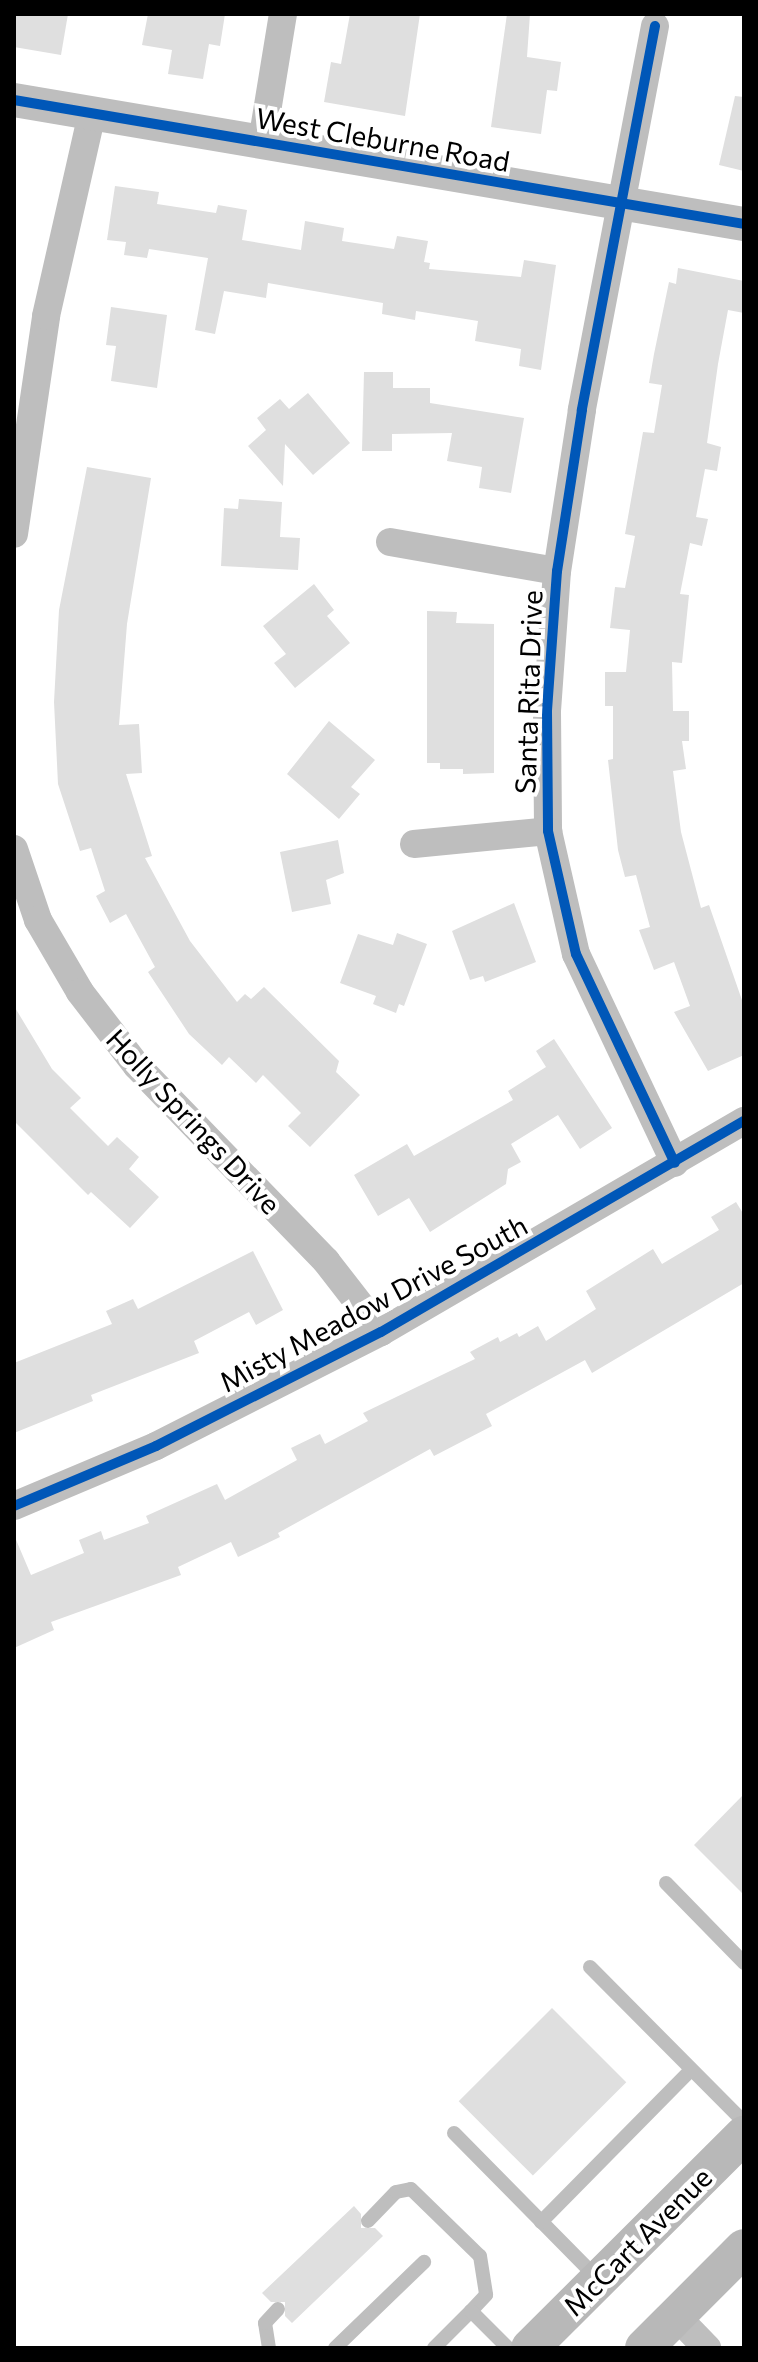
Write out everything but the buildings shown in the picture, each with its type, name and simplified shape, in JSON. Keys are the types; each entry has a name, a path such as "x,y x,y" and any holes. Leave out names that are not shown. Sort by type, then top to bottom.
{"main road":[{"name":"McCart Avenue","path":"530,2348 744,2135"},
{"path":"644,2348 744,2248"}],"street":[{"path":"262,142 283,14"},
{"name":"Santa Rita Drive","path":"655,26 557,571 547,712 548,831 576,954 675,1163"},
{"name":"West Cleburne Road","path":"14,100 744,224"},
{"path":"14,534 46,316 92,114"},
{"path":"390,542 557,571"},
{"path":"414,844 548,831"},
{"name":"Holly Springs Drive","path":"14,849 38,920 99,1017 137,1066 326,1261 381,1332"},
{"name":"Misty Meadow Drive South","path":"14,1506 156,1446 381,1332 744,1121"},
{"path":"676,2316 707,2348"}],"lane":[{"path":"666,1883 744,1963"},
{"path":"590,1967 744,2122"},
{"path":"541,2222 691,2070"},
{"path":"454,2133 597,2279"},
{"path":"368,2221 396,2192 411,2189 480,2256 486,2295 434,2348"},
{"path":"335,2348 424,2262"},
{"path":"269,2348 265,2323 278,2309"},
{"path":"471,2311 508,2348"}],"cycle path":[{"path":"655,26 582,410 557,571 547,712 548,831 576,954 675,1163"},
{"path":"14,100 744,224"},
{"path":"14,1506 156,1446 381,1332 744,1121"}]}
